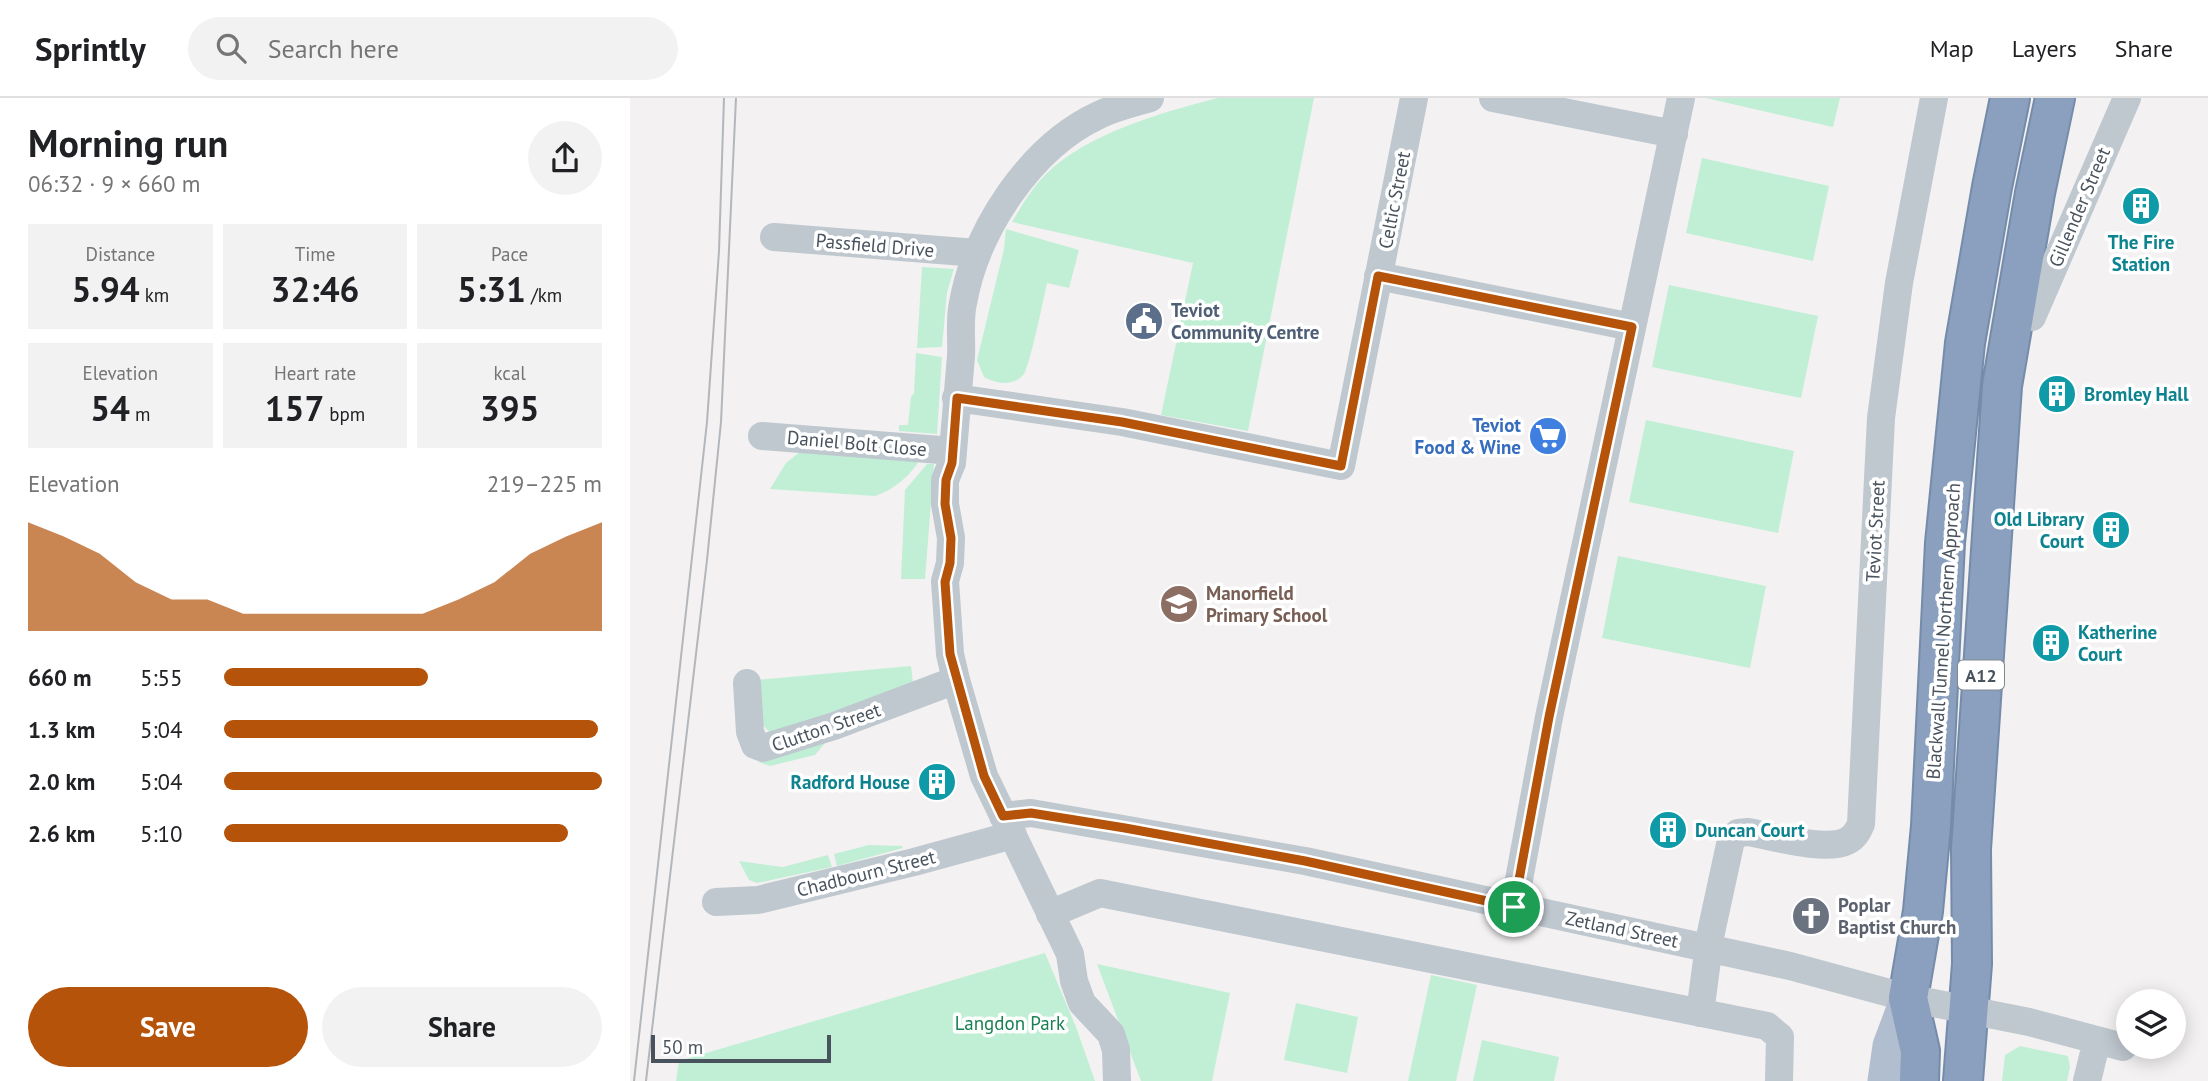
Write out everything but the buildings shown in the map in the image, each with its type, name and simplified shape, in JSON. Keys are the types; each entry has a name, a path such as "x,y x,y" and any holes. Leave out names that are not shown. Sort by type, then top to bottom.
{"highway":[{"name":"Blackwall Tunnel Northern Approach","path":"1919,1081 1920,1051 1908,998 1923,911 1931,826 1945,544 1965,343 2010,98"},
{"name":"A12","path":"1963,1081 1972,964 1971,849 2002,386 2035,193 2055,98"},
{"path":"2002,386 2032,317"}],"main road":[{"path":"1885,1081 1890,1046 1908,998"}],"street":[{"path":"1117,1081 1116,1050 1111,1034 1082,1003 1074,981 1070,954 984,776 950,654 945,582 950,563 951,538 945,504 946,480 952,463 962,305 977,253 1002,203 1046,153 1095,106 1150,98"},
{"name":"Celtic Street","path":"957,398 1122,422 1341,466 1414,98"},
{"path":"1493,98 1674,134"},
{"path":"1514,907 1549,717 1681,98"},
{"name":"Teviot Street","path":"1709,948 1731,841 1738,834 1748,832 1825,845 1838,844 1849,841 1861,824 1881,418 1899,283 1934,98"},
{"name":"Gillender Street","path":"2032,317 2127,98"},
{"name":"Passfield Drive","path":"774,237 977,253"},
{"path":"1378,276 1632,327"},
{"name":"Daniel Bolt Close","path":"762,436 953,451"},
{"name":"Clutton Street","path":"747,683 750,732 755,745 770,748 956,680"},
{"name":"Zetland Street","path":"1008,825 1031,813 1305,861 1790,966 1908,998 2029,1022 2110,1043 2087,1081"},
{"name":"Chadbourn Street","path":"716,902 758,900 889,869 1008,825"},
{"path":"1050,914 1100,893 1767,1026 1780,1037 1782,1046 1779,1081"},
{"path":"1700,1013 1709,948"}],"green space":[{"path":"1218,98 1314,98 1248,431 1161,415 1193,263 1012,222 1046,174 1083,147 1150,117"},
{"path":"1706,98 1840,98 1833,127"},
{"path":"1702,158 1829,186 1813,261 1686,233"},
{"path":"1006,229 1079,250 1069,288 1047,283 1027,368 1020,378 1010,383 984,377 977,360 1004,249"},
{"path":"922,267 954,269 947,292 942,347 917,348"},
{"path":"1669,285 1818,316 1801,398 1652,367"},
{"path":"916,353 942,357 937,434 899,431 899,425 908,425 911,397 914,393"},
{"path":"1646,420 1794,451 1778,533 1629,502"},
{"path":"801,451 921,458 901,481 875,496 770,489 786,463"},
{"path":"927,464 934,464 925,579 901,579 905,490"},
{"path":"1618,556 1766,586 1750,668 1602,638"},
{"path":"911,666 913,683 771,734 762,724 756,680"},
{"path":"829,738 815,755 770,766 758,762"},
{"path":"869,845 903,848 837,866 834,854"},
{"path":"828,855 832,867 757,883 749,880 739,861 783,867"},
{"name":"Langdon Park","path":"1045,953 1095,1081 676,1081 679,1061"},
{"path":"1097,964 1230,993 1212,1081 1141,1081"},
{"path":"1431,975 1477,985 1456,1081 1408,1081"},
{"path":"1296,1003 1358,1017 1347,1073 1284,1060"},
{"path":"1482,1040 1559,1057 1554,1081 1473,1081"},
{"path":"2020,1046 2068,1056 2070,1067 2067,1081 2002,1081 2005,1055"}],"tram line":[{"path":"634,1081 707,422 719,251 724,98"},
{"path":"646,1081 721,422 736,98"}],"place":[{"name":"The Fire Station","path":"2141,206"},
{"name":"Teviot Community Centre","path":"1144,321"},
{"name":"Bromley Hall","path":"2057,394"},
{"name":"Teviot Food & Wine","path":"1548,436"},
{"name":"Old Library Court","path":"2111,530"},
{"name":"Manorfield Primary School","path":"1179,604"},
{"name":"Katherine Court","path":"2051,643"},
{"name":"Radford House","path":"937,782"},
{"name":"Duncan Court","path":"1668,830"},
{"name":"Poplar Baptist Church","path":"1811,916"}],"route":[{"path":"1378,276 1632,327 1549,717 1514,907 1305,861 1125,828 1031,813 1003,816 984,776 950,654 945,582 950,563 951,538 945,504 946,480 952,463 957,398 1122,422 1341,466 1378,276"}]}
